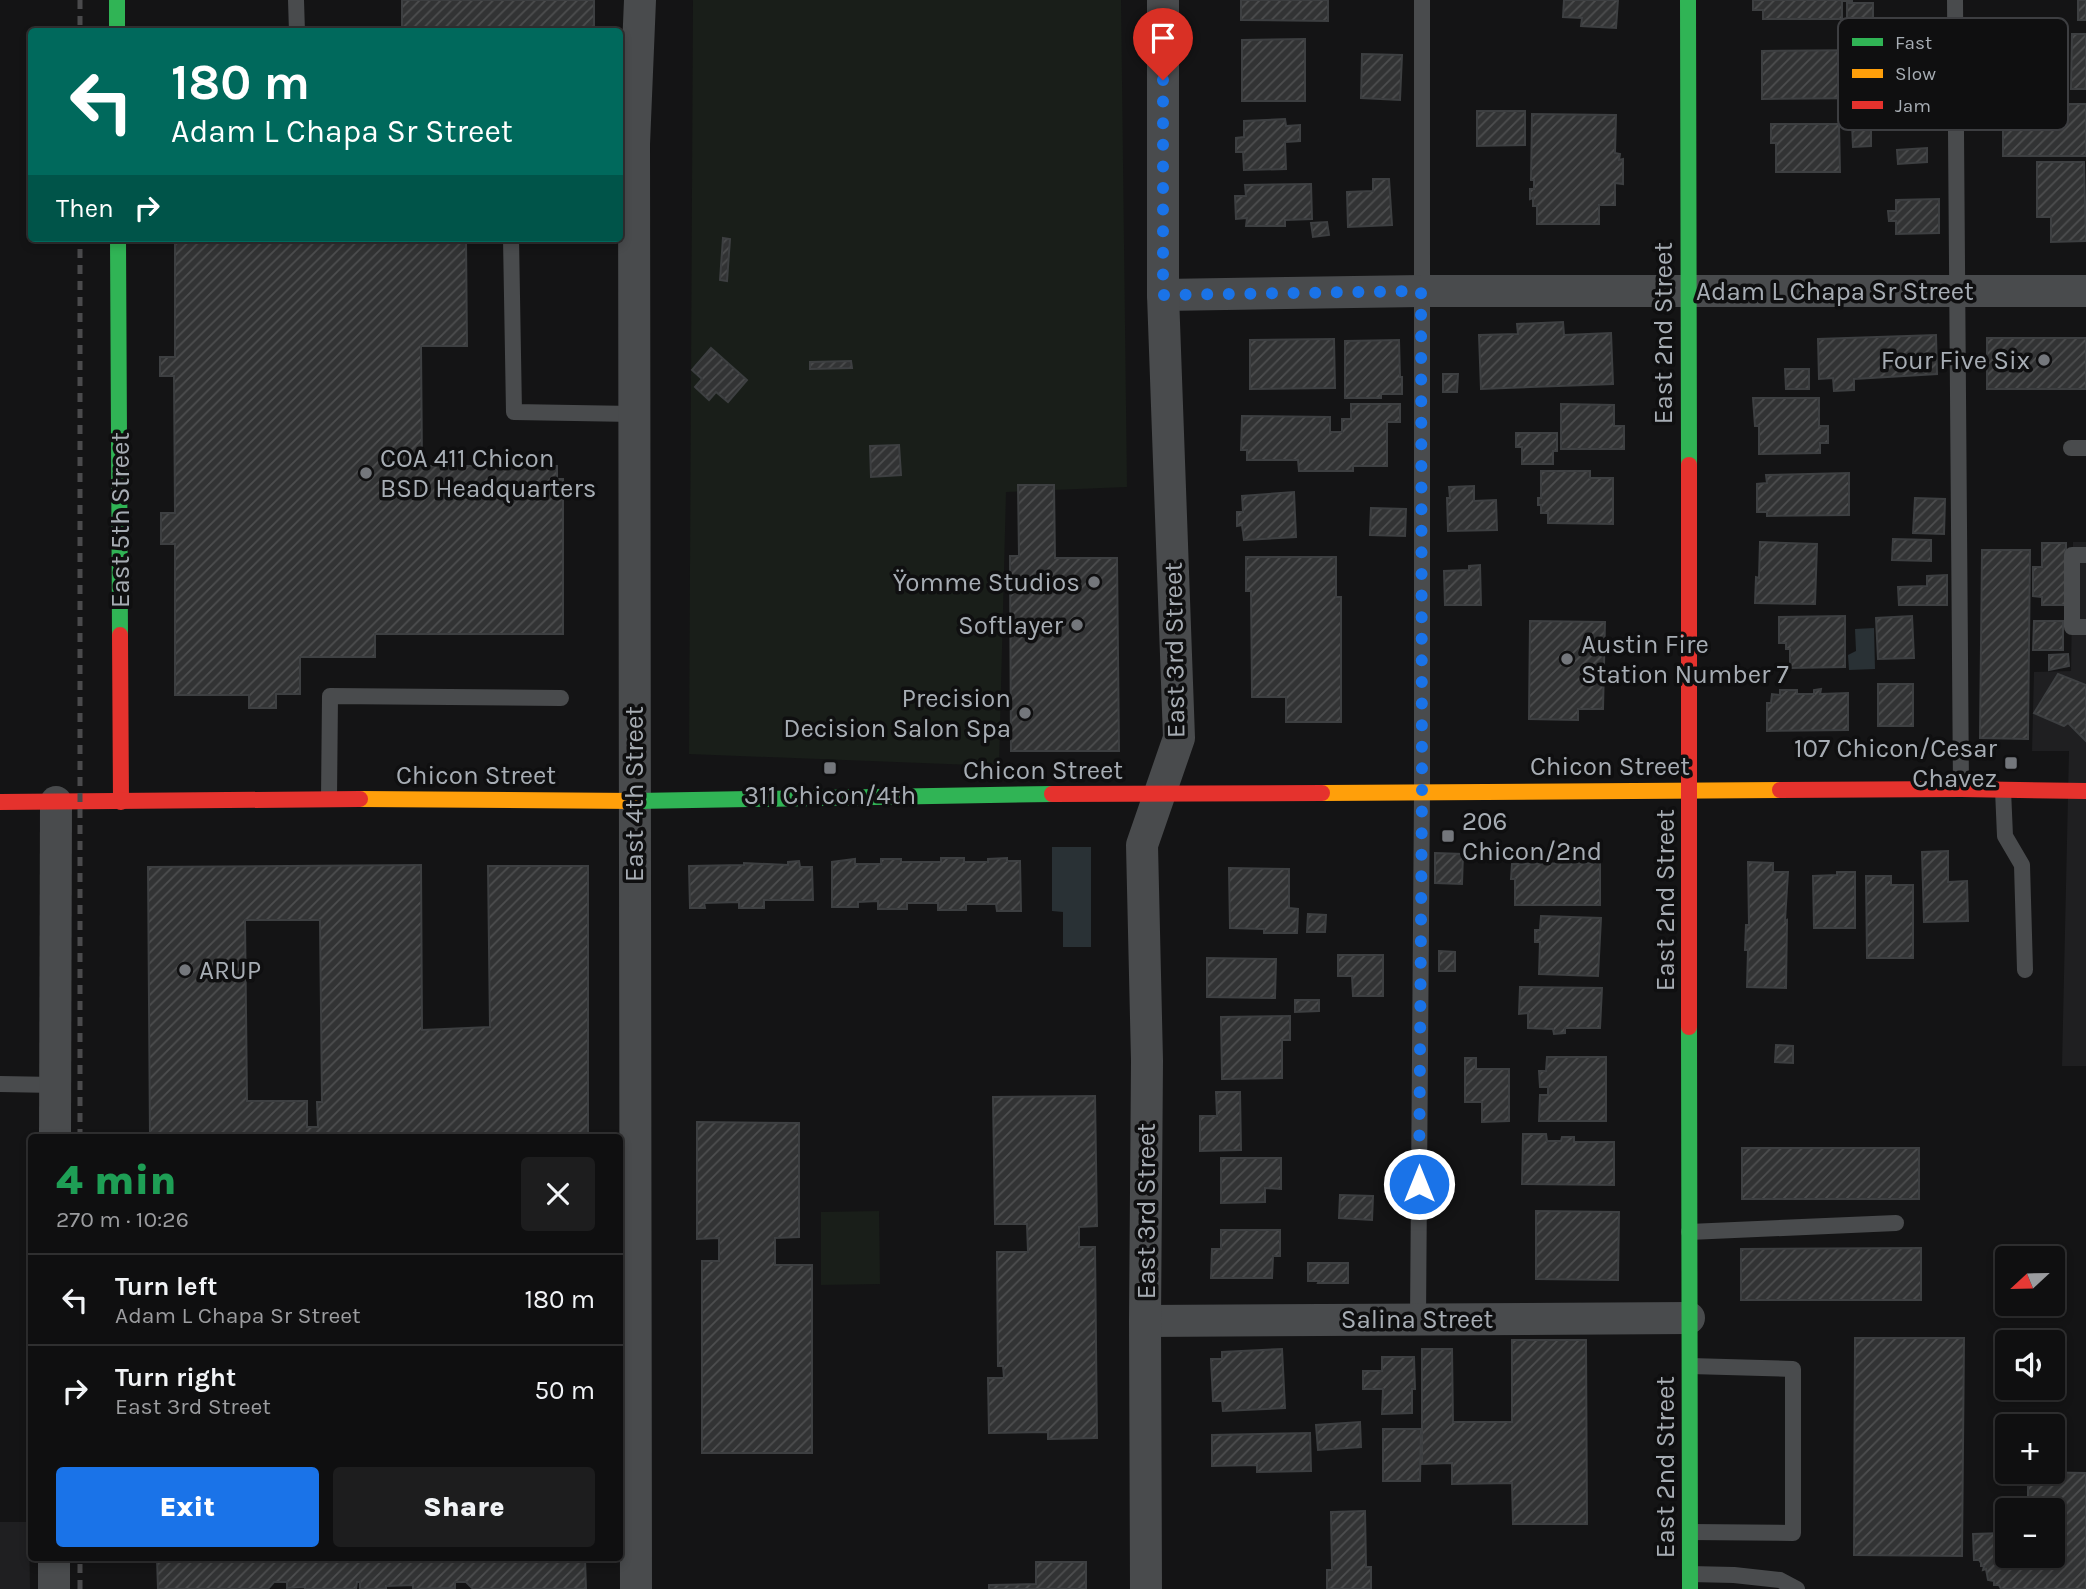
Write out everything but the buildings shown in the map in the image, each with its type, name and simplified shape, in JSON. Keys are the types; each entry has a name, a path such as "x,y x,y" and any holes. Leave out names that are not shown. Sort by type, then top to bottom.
{"street":[{"path":"117,0 117,28"},
{"name":"East 4th Street","path":"636,1589 634,414 627,144 640,0"},
{"name":"East 3rd Street","path":"1146,1589 1147,1061 1142,845 1179,738 1163,295 1163,0"},
{"name":"East 2nd Street","path":"1688,0 1690,1582"},
{"name":"East 5th Street","path":"118,242 121,802"},
{"name":"Adam L Chapa Sr Street","path":"1163,295 1421,291 2086,291"},
{"name":"Chicon Street","path":"0,802 330,799 634,801 1689,790 2086,791"},
{"path":"55,1134 56,802"},
{"name":"Salina Street","path":"1145,1321 1689,1318"},
{"path":"54,1561 54,1589"}],"lane":[{"path":"296,0 297,28"},
{"path":"1418,1319 1422,792 1422,0"},
{"path":"1955,0 1955,18"},
{"path":"1955,130 1961,789"},
{"path":"511,242 514,412 634,414"},
{"path":"2086,555 2072,555 2072,627 2086,627"},
{"path":"330,799 330,696 561,698"},
{"path":"2003,790 2005,836 2022,865 2025,970"},
{"path":"0,1084 55,1085"},
{"path":"1689,1232 1896,1223"},
{"path":"1690,1366 1793,1369 1793,1533 1690,1532"},
{"path":"1690,1582 1734,1575 1780,1580 1797,1589"}],"shaded area":[{"path":"693,0 1121,0 1127,487 1006,492 999,766 689,754"},
{"path":"2073,542 2086,542 2086,1066 2062,1066 2069,751 2032,751 2034,672 2071,671"},
{"path":"1874,628 1875,669 1849,670 1848,655 1856,651 1855,629"},
{"path":"1052,847 1091,847 1091,947 1063,947 1063,912 1052,911"},
{"path":"879,1211 880,1284 821,1285 821,1212"},
{"path":"0,1522 28,1522 30,1589 0,1589"}],"railway":[{"path":"80,0 80,28"},
{"path":"80,242 80,1134"},
{"path":"80,1561 80,1589"}],"traffic: fast":[{"path":"117,0 117,28"},
{"path":"1688,0 1689,465"},
{"path":"118,242 120,635"},
{"path":"636,801 1052,794"},
{"path":"1689,1027 1690,1589"}],"traffic: slow":[{"path":"1322,793 1780,790"},
{"path":"360,799 636,801"}],"traffic: jam":[{"path":"1689,465 1689,1027"},
{"path":"120,635 121,802"},
{"path":"1780,790 2086,791"},
{"path":"1052,794 1322,793"},
{"path":"0,802 360,799"}],"place":[{"name":"Four Five Six","path":"2044,360"},
{"name":"COA 411 Chicon BSD Headquarters","path":"366,473"},
{"name":"Ÿomme Studios","path":"1094,582"},
{"name":"Softlayer","path":"1077,625"},
{"name":"Austin Fire Station Number 7","path":"1567,659"},
{"name":"Precision Decision Salon Spa","path":"1025,713"},
{"name":"107 Chicon/Cesar Chavez","path":"2011,763"},
{"name":"311 Chicon/4th","path":"830,768"},
{"name":"206 Chicon/2nd","path":"1448,836"},
{"name":"ARUP","path":"185,970"}],"route":[{"path":"1163,80 1163,295 1421,291 1422,792 1419,1184"}]}
